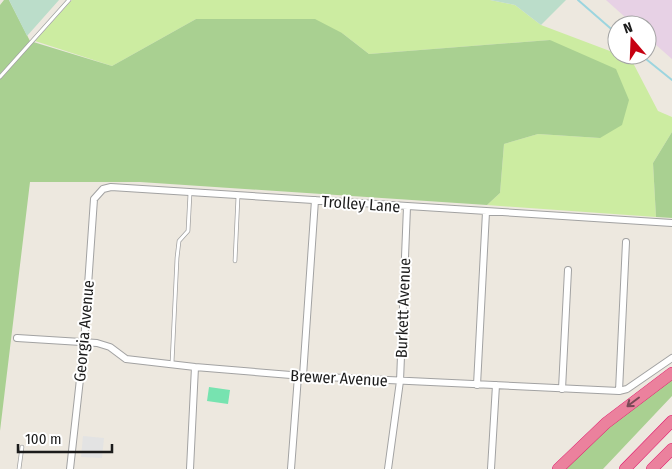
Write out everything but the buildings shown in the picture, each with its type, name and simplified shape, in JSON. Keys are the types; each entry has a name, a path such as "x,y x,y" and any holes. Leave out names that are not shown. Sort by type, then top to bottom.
{"highway":[{"path":"558,469 606,423 672,373"},
{"path":"625,469 672,422"},
{"path":"652,469 672,449"}],"street":[{"name":"Trolley Lane","path":"97,194 103,189 111,187 672,223"},
{"name":"Georgia Avenue","path":"70,469 84,343 94,199 97,194"},
{"path":"291,469 315,200"},
{"name":"Burkett Avenue","path":"388,469 400,381 407,207"},
{"path":"477,385 486,212"},
{"path":"626,242 619,392 627,389 672,358"},
{"path":"562,389 568,270"},
{"name":"Brewer Avenue","path":"17,338 98,343 110,346 126,359 194,367 300,376 619,392"},
{"path":"190,469 194,367"},
{"path":"491,469 496,385"}],"lane":[{"path":"0,77 69,0"},
{"path":"172,364 177,258 179,241 188,231 190,193"},
{"path":"235,261 238,196"},
{"path":"19,469 22,447"}],"shaded area":[{"path":"606,0 672,0 672,59 657,46 657,15 623,15"},
{"path":"83,436 104,438 102,458 81,457"}],"green space":[{"path":"4,0 9,0 30,41 112,66 196,19 315,19 342,33 369,54 550,40 616,69 629,100 622,125 600,138 538,134 504,144 500,193 487,205 140,182 30,182 0,431 0,5"},
{"path":"9,0 59,0 27,36"},
{"path":"72,0 490,0 515,5 541,25 607,50 607,65 634,65 658,111 672,117 672,132 653,163 656,217 487,205 500,193 504,144 538,134 600,138 550,40 369,54 342,33 196,19 112,66 35,41"},
{"path":"490,0 566,0 541,25 515,5"},
{"path":"672,132 672,218 656,217 653,163"},
{"path":"672,378 672,396 603,469 565,469 605,429"},
{"path":"209,387 230,390 228,404 207,401"}],"waterway":[{"path":"578,0 607,25"},
{"path":"653,65 672,80"}]}
